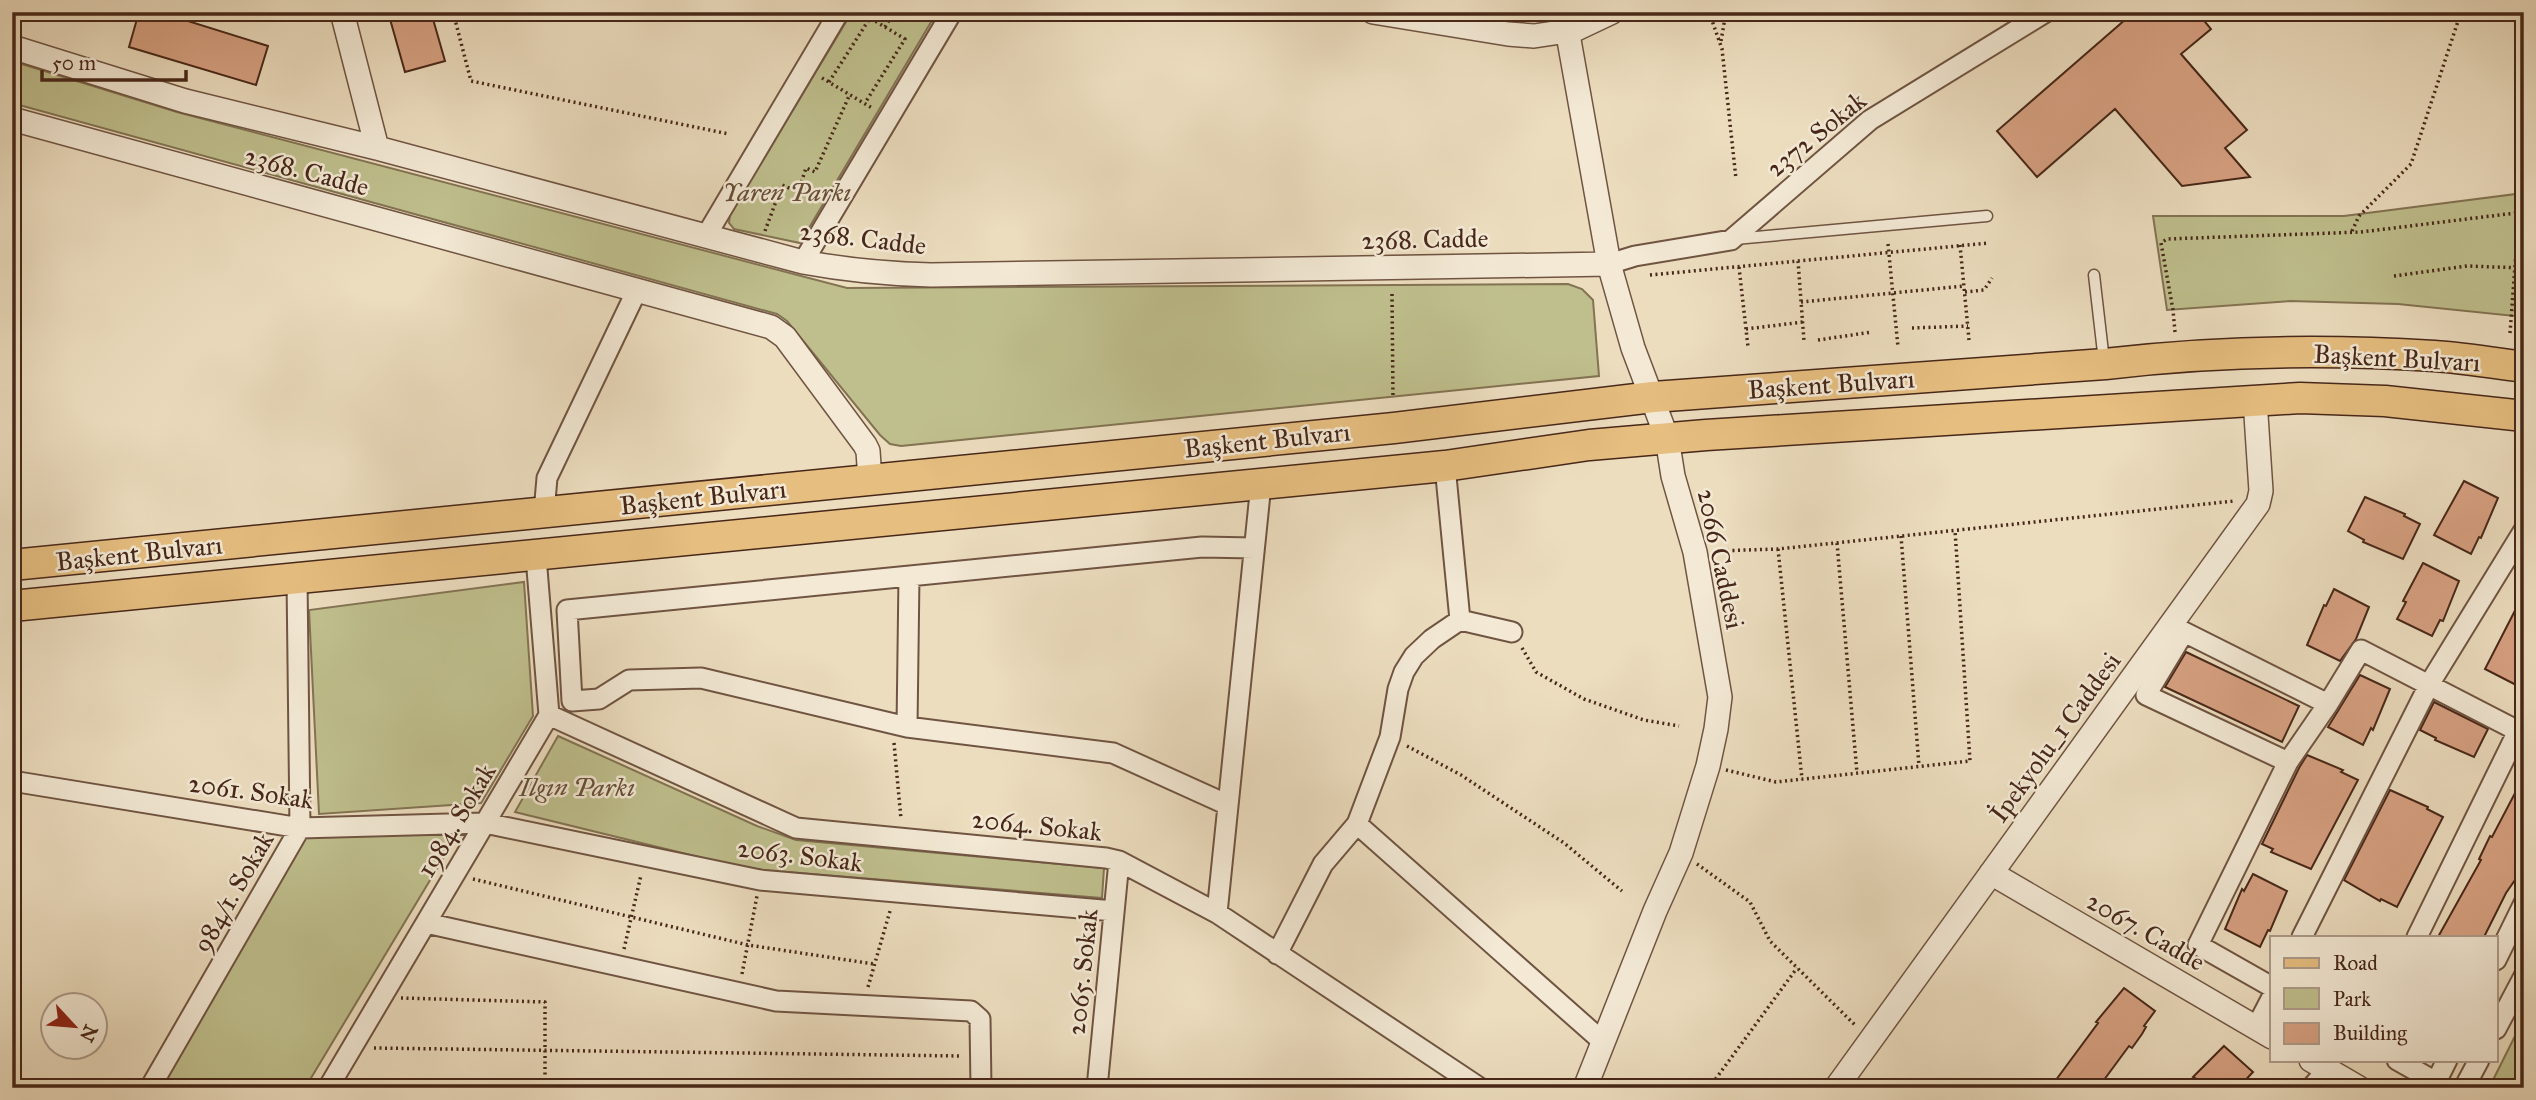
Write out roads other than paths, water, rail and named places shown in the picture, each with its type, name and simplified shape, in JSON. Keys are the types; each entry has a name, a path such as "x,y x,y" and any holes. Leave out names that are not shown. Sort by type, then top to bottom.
{"main road":[{"name":"Başkent Bulvarı","path":"12,565 1394,428 1653,397 2105,364 2177,355 2363,353 2436,356 2524,367"},
{"name":"Başkent Bulvarı","path":"12,606 536,557 1445,466 1589,445 1667,438 2300,398 2385,401 2524,416"}],"street":[{"path":"342,12 377,148"},
{"path":"706,236 839,12"},
{"path":"803,262 952,12"},
{"path":"1373,12 1534,36 1565,22 1612,12"},
{"name":"2372 Sokak","path":"1731,240 1870,120 2046,12"},
{"name":"2066 Caddesi","path":"1565,22 1609,264 1633,348 1667,438 1673,476 1695,552 1720,697 1708,766 1681,853 1585,1088"},
{"name":"2368. Cadde","path":"12,47 185,101 377,148 803,262 865,272 931,275 1609,264"},
{"name":"2368. Cadde","path":"12,119 779,331 865,445 870,480"},
{"path":"1609,264 1635,256 1731,240"},
{"path":"544,512 547,478 637,290"},
{"name":"İpekyolu_1 Caddesi","path":"1836,1088 2260,498 2255,400"},
{"path":"1445,466 1460,620"},
{"path":"1217,913 1261,484"},
{"path":"2303,936 2430,683 2524,530"},
{"path":"1228,805 1113,753 900,725 701,678 629,680 599,699 572,702 567,610 1202,547 1254,548"},
{"path":"536,557 549,715"},
{"path":"900,725 909,576"},
{"name":"984/1. Sokak","path":"150,1088 300,828 297,579"},
{"path":"1277,954 1323,864 1357,824 1390,737 1398,689 1414,656 1432,639 1460,620 1512,632"},
{"path":"2288,762 2146,695 2184,632 2328,704"},
{"path":"2270,986 2198,945 2288,762 2361,650 2521,729 2418,936"},
{"name":"1984. Sokak","path":"328,1088 549,715"},
{"name":"2064. Sokak","path":"549,715 796,828 1119,861 1217,913 1480,1088"},
{"name":"2061. Sokak","path":"12,781 300,828 485,823"},
{"name":"2063. Sokak","path":"485,823 760,880 1114,911"},
{"path":"1357,824 1602,1041"},
{"name":"2065. Sokak","path":"1097,1088 1119,861"},
{"name":"2067. Cadde","path":"1991,873 2264,1032"},
{"path":"2498,956 2524,903"},
{"path":"426,922 776,1001 971,1011 980,1019 981,1088"},
{"path":"2498,1025 2524,976"},
{"path":"2264,1032 2270,1006"},
{"path":"2401,1062 2436,1082 2446,1062"},
{"path":"2464,1088 2478,1062"},
{"path":"2311,1088 2320,1065 2359,1088"}],"lane":[{"path":"1731,240 1987,216"},
{"path":"2094,275 2105,364"}],"park label":[{"name":"Yaren Parkı","path":"787,192"},
{"name":"Ilgın Parkı","path":"577,787"}]}
